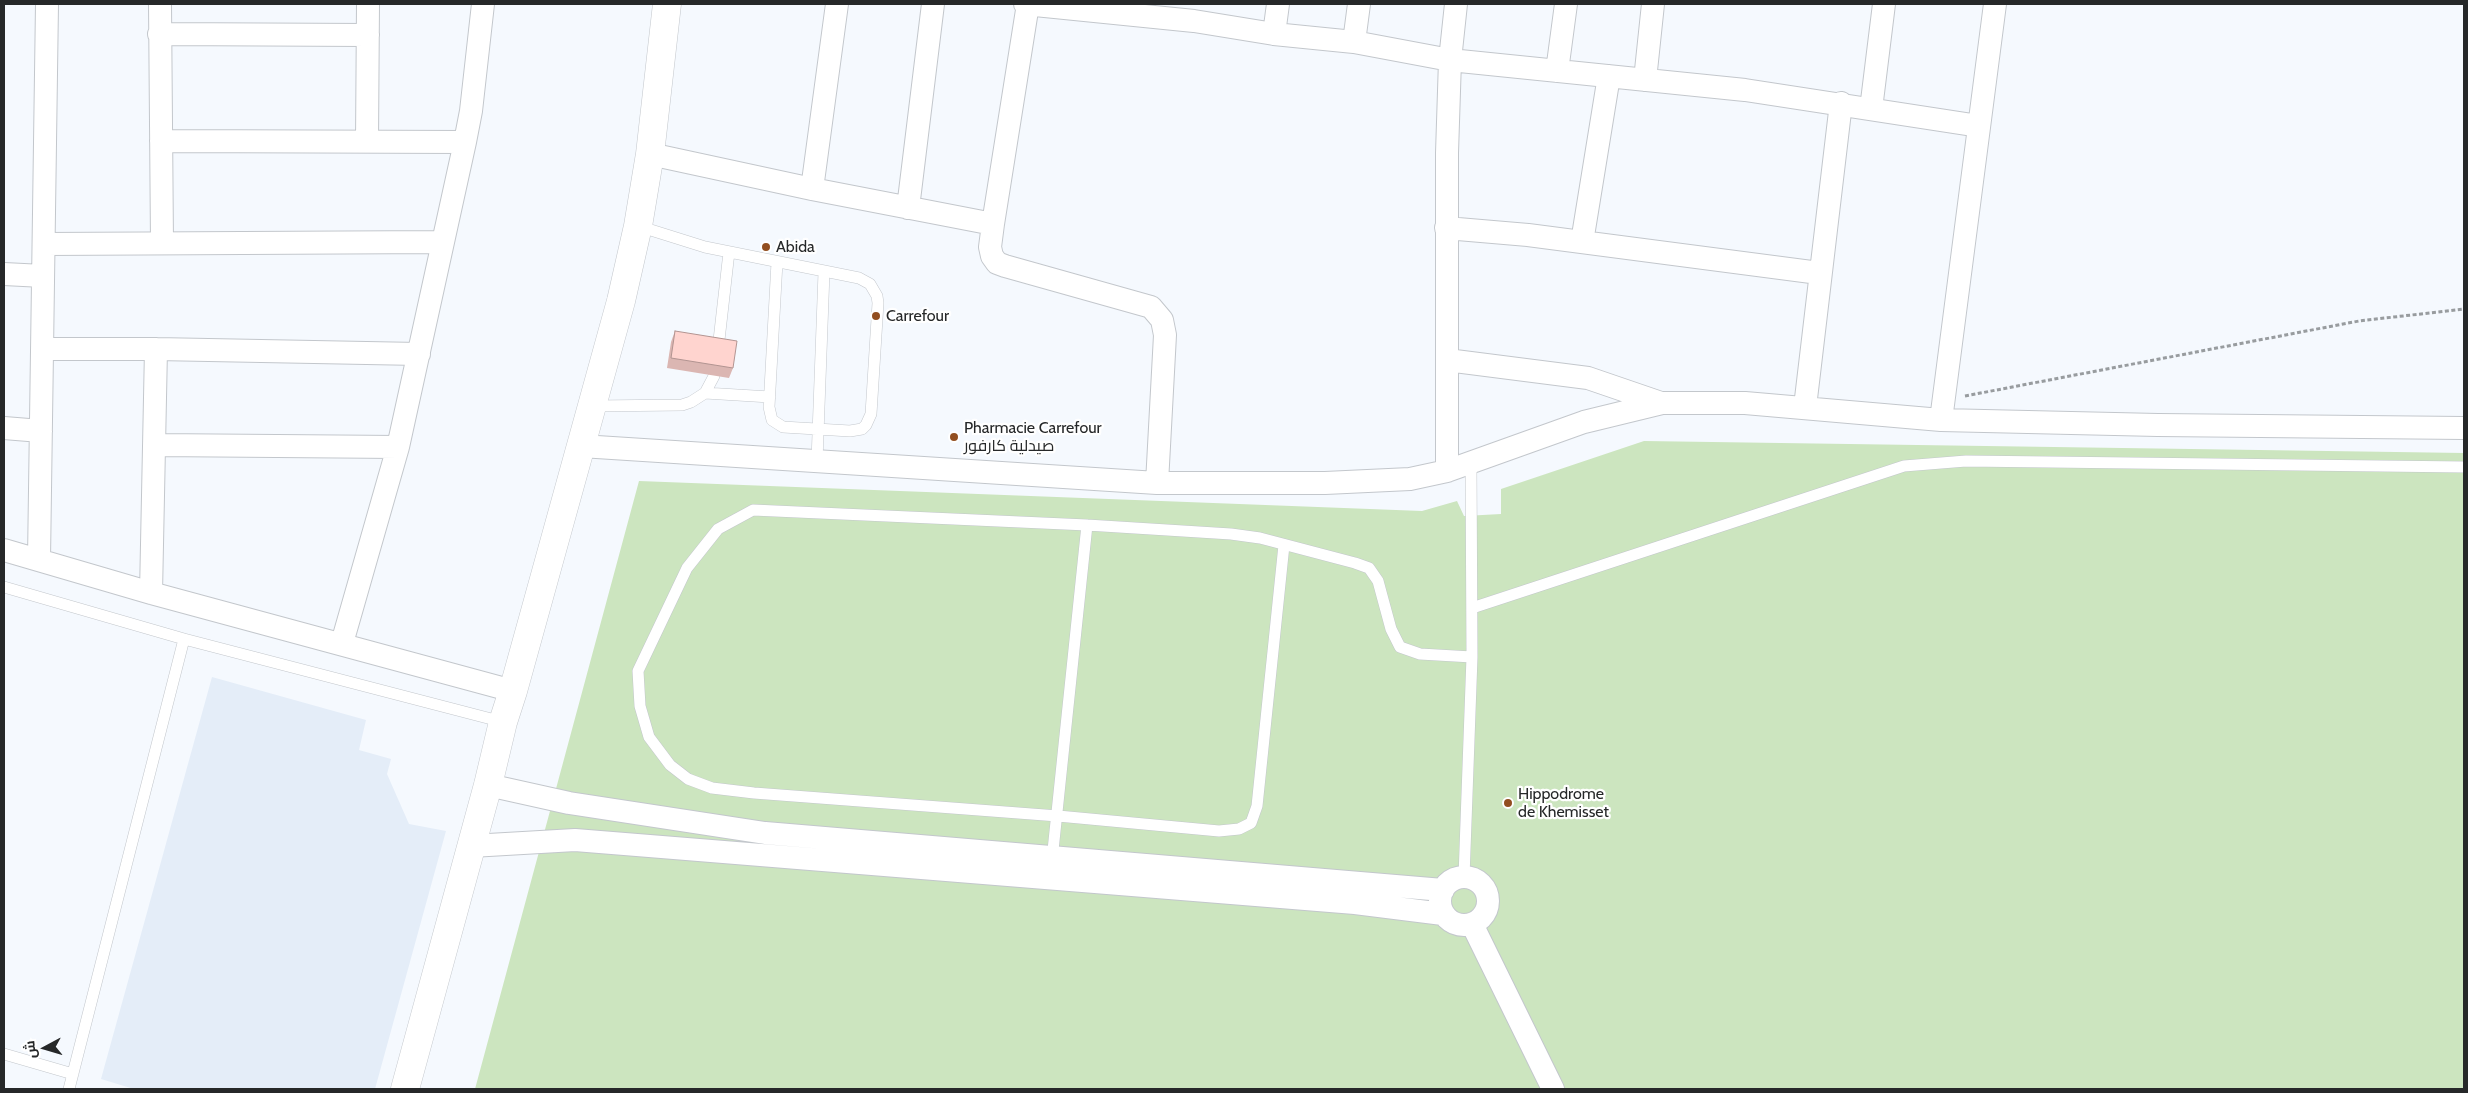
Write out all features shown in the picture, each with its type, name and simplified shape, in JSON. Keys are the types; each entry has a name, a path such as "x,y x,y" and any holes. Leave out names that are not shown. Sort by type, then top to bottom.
{"main road":[{"path":"405,1089 488,785 503,722 593,406 638,226 650,154 667,4"}],"street":[{"path":"39,559 47,4"},
{"path":"160,4 162,243"},
{"path":"367,141 368,4"},
{"path":"342,644 398,448 442,242 466,142 483,4"},
{"path":"812,189 837,4"},
{"path":"908,208 933,4"},
{"path":"1157,483 1165,335 1162,320 1151,306 997,263 992,256 990,247 993,224 1027,4 1194,12 1274,34 1354,42 1450,60 1609,76 1840,103 1978,126"},
{"path":"1274,34 1278,4"},
{"path":"1354,42 1359,4"},
{"path":"1447,470 1446,228 1450,60 1456,4"},
{"path":"1557,71 1566,4"},
{"path":"1645,80 1653,4"},
{"path":"1871,109 1884,4"},
{"path":"1942,410 1995,4"},
{"path":"160,34 368,35"},
{"path":"1582,242 1609,76"},
{"path":"1805,406 1840,103"},
{"path":"161,141 466,142"},
{"path":"650,154 812,189 993,224"},
{"path":"1446,228 1582,242 1819,273"},
{"path":"44,244 442,242"},
{"path":"4,274 43,276"},
{"path":"43,349 156,349 419,354"},
{"path":"151,593 156,349"},
{"path":"1447,360 1588,378 1662,403"},
{"path":"581,446 1157,483 1378,482 1410,479 1447,470 1584,422 1662,403 1737,402 1942,410 2148,425 2464,428"},
{"path":"4,428 41,431"},
{"path":"155,445 398,448"},
{"path":"4,550 151,593 513,690"},
{"path":"488,785 569,803 765,833 1443,890"},
{"path":"471,846 575,840 1355,903 1443,914 1456,924 1472,924 1478,921 1486,911 1488,898 1482,885 1464,877 1452,880 1443,890 1440,906 1443,914"},
{"path":"1472,924 1553,1089"}],"lane":[{"path":"638,226 729,252 865,280 875,290 878,303 870,420 856,431 783,427 777,424 769,414 777,262"},
{"path":"718,349 729,252"},
{"path":"816,461 824,272"},
{"path":"593,406 682,405 691,402 705,393 714,376"},
{"path":"705,393 770,397"},
{"path":"1472,608 1904,466 1966,461 2464,467"},
{"path":"1464,877 1472,657 1471,462"},
{"path":"1284,544 1257,806 1251,823 1239,829 1218,831 712,788 688,779 670,765 649,737 640,706 638,670 686,568 718,528 753,510 1231,534 1284,544 1369,568 1378,580 1392,629 1400,647 1420,654 1472,657"},
{"path":"1049,879 1058,816 1087,526"},
{"path":"4,587 184,639 503,722"},
{"path":"69,1089 184,639"},
{"path":"4,1054 73,1074"}],"path":[{"path":"1942,410 2359,321 2464,309"}],"shaded area":[{"path":"212,677 366,720 359,750 391,759 387,774 409,824 446,831 375,1089 134,1089 101,1079"}],"green space":[{"name":"Hippodrome de Khemisset","path":"1644,441 2464,453 2464,1089 475,1089 639,481 1422,511 1457,501 1464,516 1501,514 1501,489"}],"building":[{"path":"675,331 737,341 733,368 671,358"}],"place":[{"name":"Abida","path":"766,247"},
{"name":"Carrefour","path":"876,316"},
{"name":"Pharmacie Carrefour صيدلية كارفور","path":"954,437"},
{"name":"Hippodrome de Khemisset","path":"1508,803"}]}
